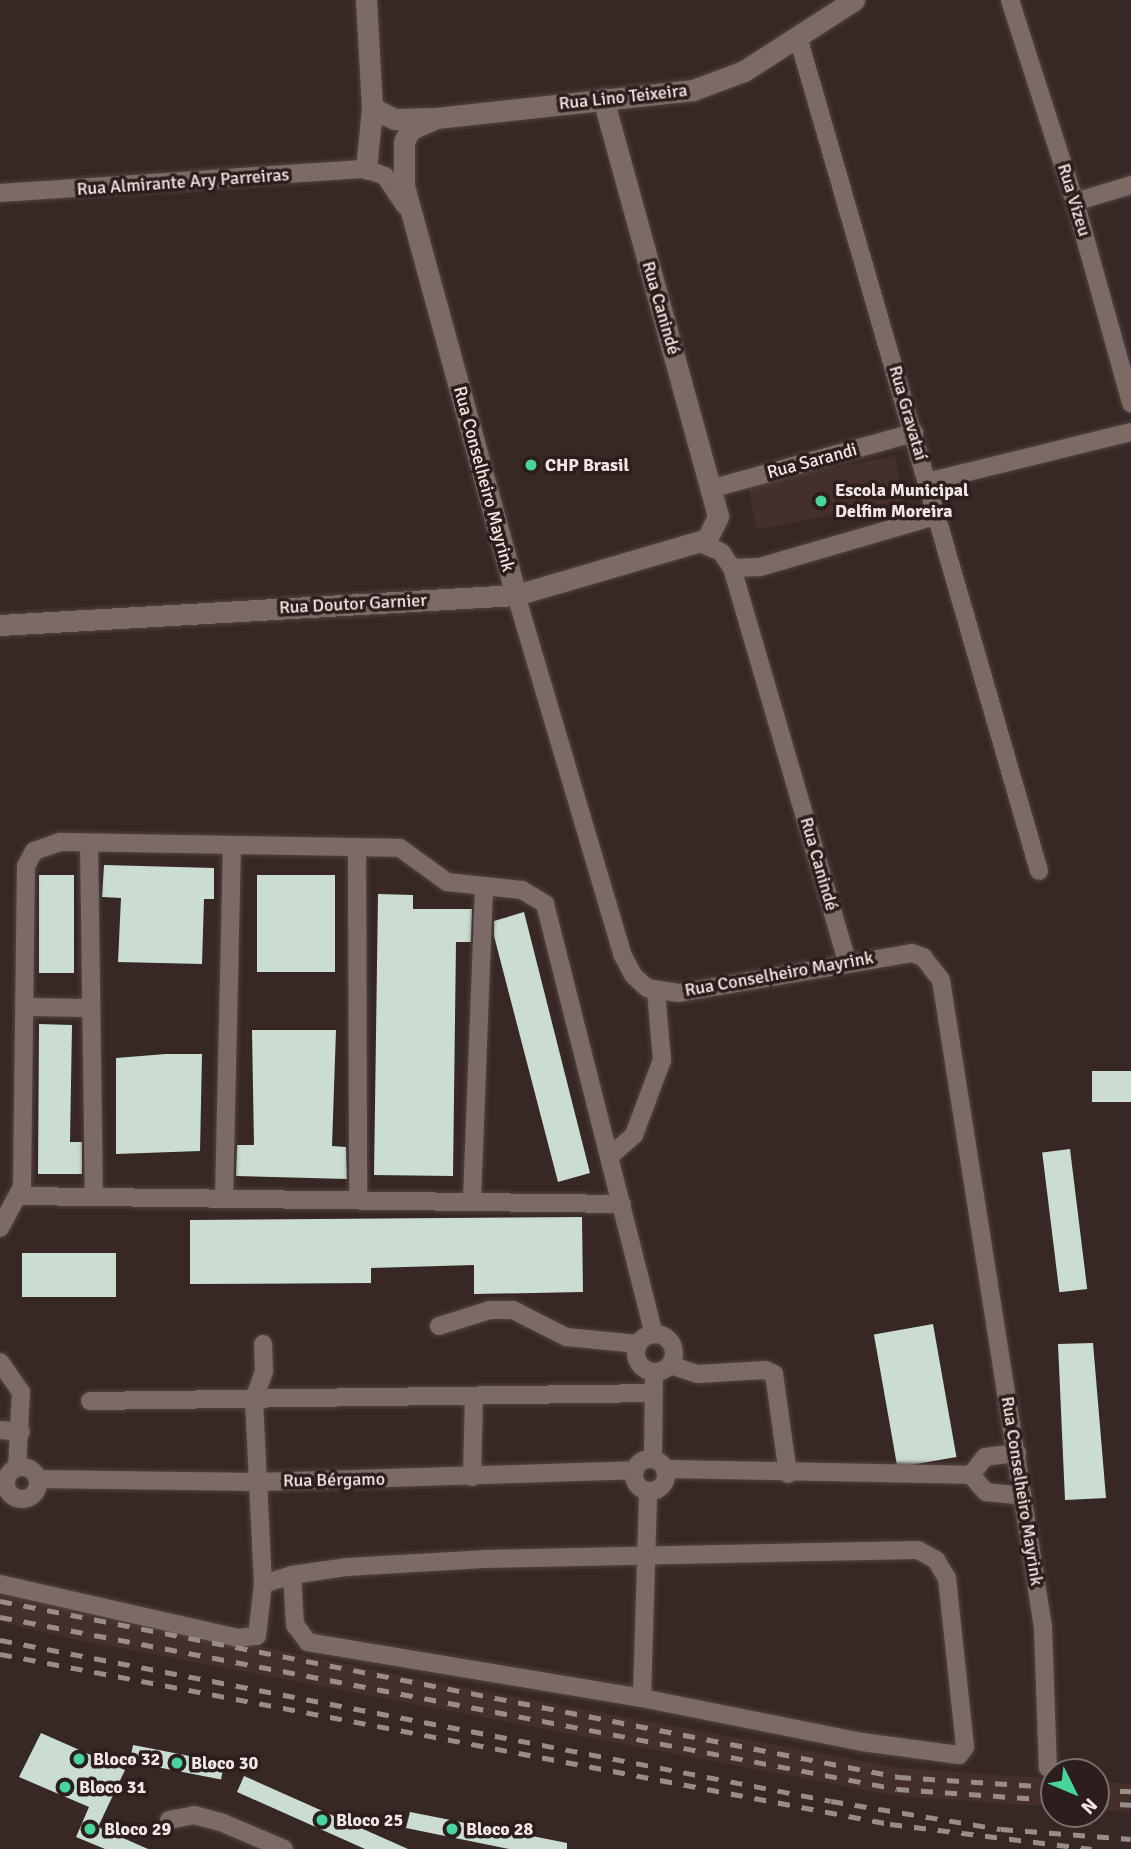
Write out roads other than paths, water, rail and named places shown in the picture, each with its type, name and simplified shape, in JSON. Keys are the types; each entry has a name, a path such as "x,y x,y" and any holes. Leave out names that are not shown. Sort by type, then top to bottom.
{"main road":[{"path":"366,0 372,108 366,169"},
{"name":"Rua Lino Teixeira","path":"372,108 395,119 436,118 714,85 798,37 854,0"},
{"name":"Rua Canindé","path":"603,99 718,516 713,533 699,543"},
{"path":"415,228 401,153 410,130 436,118"},
{"name":"Rua Conselheiro Mayrink","path":"415,228 516,594"},
{"name":"Rua Doutor Garnier","path":"0,625 516,594 699,543"}],"street":[{"name":"Rua Vizeu","path":"1010,0 1075,202 1131,403"},
{"name":"Rua Gravataí","path":"798,37 1039,871"},
{"name":"Rua Almirante Ary Parreiras","path":"0,193 366,169"},
{"name":"Rua Conselheiro Mayrink","path":"366,169 385,176 399,192 415,228"},
{"path":"1075,202 1131,186"},
{"path":"928,482 1131,432"},
{"name":"Rua Sarandi","path":"710,489 914,433"},
{"path":"699,543 721,552 732,568 760,568 936,516"},
{"name":"Rua Canindé","path":"732,568 847,960"},
{"path":"738,590 760,568"},
{"name":"Rua Conselheiro Mayrink","path":"516,594 622,954 633,975 656,991 679,993 847,960 912,953 923,957 941,980 1017,1453 1045,1651 1048,1758"},
{"path":"0,1228 20,1196 29,858 49,843 406,850 447,882 531,892 545,904 654,1334"},
{"path":"89,843 94,1197"},
{"path":"224,1198 232,845"},
{"path":"357,848 358,1199"},
{"path":"472,1200 484,887"},
{"path":"610,1156 634,1135 641,1105 662,1060 656,991"},
{"path":"24,1007 91,1007"},
{"path":"20,1196 622,1204"},
{"path":"439,1326 490,1310 513,1310 566,1337 638,1344 654,1334"},
{"path":"642,1698 649,1555 650,1494 646,1466 653,1393 669,1340 654,1334"},
{"path":"0,1584 245,1639 260,1631 263,1584 254,1399 264,1371 264,1344"},
{"path":"638,1344 638,1363 690,1373 765,1370 774,1374 788,1474"},
{"path":"0,1362 21,1392 21,1432 10,1475 41,1482"},
{"path":"90,1401 653,1393"},
{"path":"472,1477 474,1396"},
{"path":"0,1430 21,1432"},
{"path":"1017,1453 985,1457 971,1475 986,1492 1023,1496"},
{"name":"Rua Bérgamo","path":"10,1475 22,1499 41,1482 258,1482 472,1477 646,1466 685,1472 971,1475"},
{"path":"263,1584 292,1574 484,1559 649,1555 928,1555 947,1578 965,1747 959,1755 862,1742 642,1698 308,1642 295,1625 292,1574"},
{"path":"169,1820 204,1818 284,1849"}],"railway":[{"path":"0,1601 899,1777 1040,1786"},
{"path":"0,1617 897,1789 1040,1799"},
{"path":"0,1640 831,1801 1001,1829 1131,1839"},
{"path":"0,1654 890,1824 1091,1849"},
{"path":"1110,1790 1131,1791"},
{"path":"1110,1804 1131,1805"}],"place":[{"name":"CHP Brasil","path":"531,465"},
{"name":"Escola Municipal Delfim Moreira","path":"821,501"},
{"name":"Bloco 32","path":"79,1759"},
{"name":"Bloco 30","path":"177,1763"},
{"name":"Bloco 31","path":"65,1787"},
{"name":"Bloco 25","path":"322,1820"},
{"name":"Bloco 29","path":"90,1829"},
{"name":"Bloco 28","path":"452,1829"}]}
